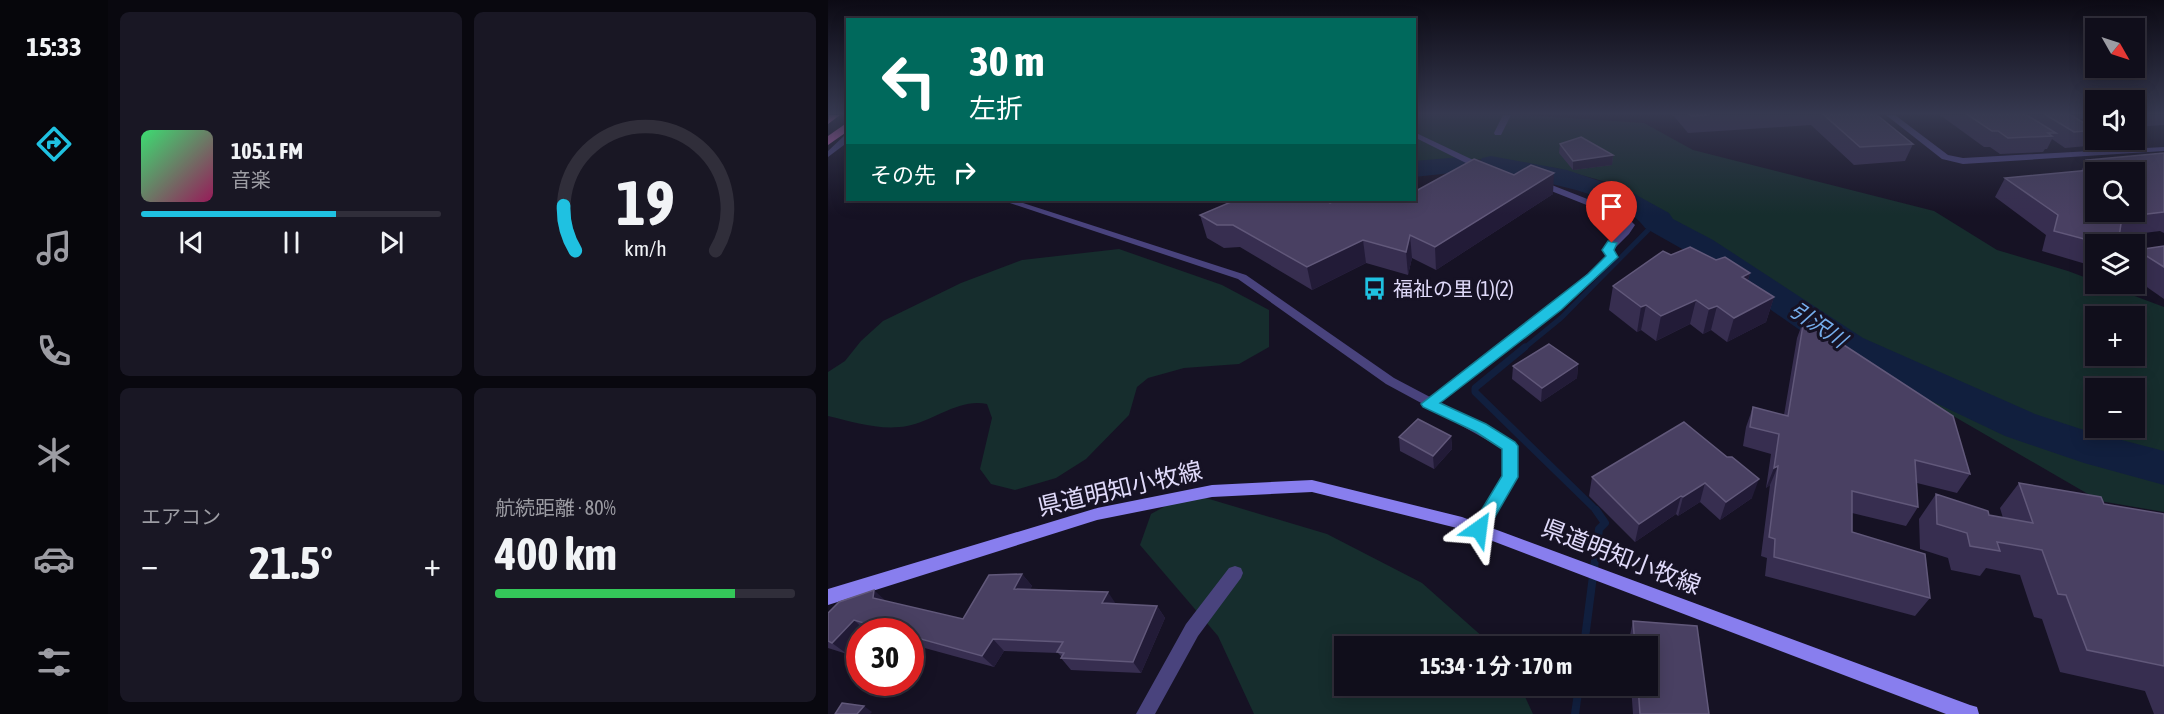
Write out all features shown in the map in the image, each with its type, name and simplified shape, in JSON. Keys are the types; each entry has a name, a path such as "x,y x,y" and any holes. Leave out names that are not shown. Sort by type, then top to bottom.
{"main road":[{"name":"県道明知小牧線","path":"828,597 1097,514 1212,492 1311,486 1479,529 1970,714"}],"street":[{"path":"1443,148 1496,174"},
{"path":"1933,148 1945,158 1963,161 2159,148"},
{"path":"2058,148 2067,154"},
{"path":"1428,404 1557,307 1592,277 1612,257 1608,250 1612,243 1629,230 1628,220 1620,215 1527,180"},
{"path":"1009,201 1242,277 1390,381 1428,404 1481,428 1510,446 1510,477 1479,529"},
{"path":"1146,714 1192,630 1235,573"}],"green space":[{"path":"1416,148 1690,148 1934,211 1997,250 2085,277 2085,294 2129,294 2164,307 2164,512 2100,501 1860,362 1710,244 1617,185 1556,168 1488,159 1416,163"},
{"path":"1119,249 1222,285 1269,310 1269,347 1239,364 1184,368 1148,378 1137,387 1129,415 1086,459 1056,478 1015,490 991,484 980,469 992,418 987,404 966,404 917,423 897,427 867,425 828,416 828,372 845,361 861,341 883,321 961,283 1022,260"},
{"path":"1189,493 1327,534 1422,583 1482,636 1334,636 1334,696 1525,696 1533,714 1254,714 1218,636 1140,545 1151,514"}],"building":[{"path":"1563,148 1601,148 1613,155 1573,161"},
{"path":"2164,153 2164,212 2145,214 2145,162 2090,162 2087,160"},
{"path":"1474,159 1514,175 1531,165 1554,173 1435,247 1410,235 1406,252 1363,240 1307,267 1233,225 1217,225 1200,215 1231,202 1228,201 1326,201 1330,203 1335,201 1416,201 1416,191"},
{"path":"2085,170 2085,222 2121,222 2119,234 2085,234 2085,239 2054,231 2058,215 2005,178"},
{"path":"2164,246 2164,267 2145,255 2145,249"},
{"path":"1690,247 1716,260 1725,257 1750,273 1742,277 1774,297 1734,318 1717,306 1709,309 1696,300 1661,316 1646,305 1641,307 1613,286 1663,251 1671,255"},
{"path":"1804,319 1953,416 1970,474 1915,460 1918,507 1852,491 1852,532 1925,554 1930,598 1774,557 1775,539 1769,537 1778,466 1774,468 1779,434 1750,427 1753,407 1788,416"},
{"path":"1549,344 1578,364 1542,388 1513,366"},
{"path":"1418,419 1451,436 1433,456 1399,437"},
{"path":"1684,422 1727,457 1732,457 1759,479 1726,502 1705,483 1639,524 1592,477"},
{"path":"2019,483 2101,497 2104,504 2164,514 2164,666 2087,650 2066,595 2058,594 2042,550 1997,542 2000,551 1970,546 1967,533 1937,524 1936,494 1988,511 1989,515 2033,523"},
{"path":"1022,574 1014,589 1108,592 1102,603 1157,606 1133,662 1061,658 1064,653 1057,652 1063,642 993,639 982,656 924,640 924,618 846,618 846,628 832,643 828,641 828,613 839,602 874,590 873,598 963,619 989,575"},
{"path":"1633,621 1697,626 1709,714 1640,714 1639,696 1658,696 1658,636 1634,636"},
{"path":"842,703 864,706 857,714 835,714"}],"waterway":[{"name":"引沢川","path":"1491,164 1537,171 1578,181 1619,197 1659,219 1656,222 1702,247 1850,347 2020,425 2084,447 2164,468"},
{"name":"引沢川","path":"1416,169 1461,165"},
{"path":"1523,349 1561,318 1656,222"},
{"path":"1525,347 1475,388 1475,392 1596,510"},
{"path":"1585,636 1599,529 1605,523 1596,510"},
{"path":"1575,714 1578,696"}],"place":[{"name":"福祉の里 (1)(2)","path":"1375,289"}],"route":[{"path":"1479,529 1510,477 1510,446 1481,428 1428,404 1557,307 1592,277 1612,257 1608,250 1612,243"}]}
